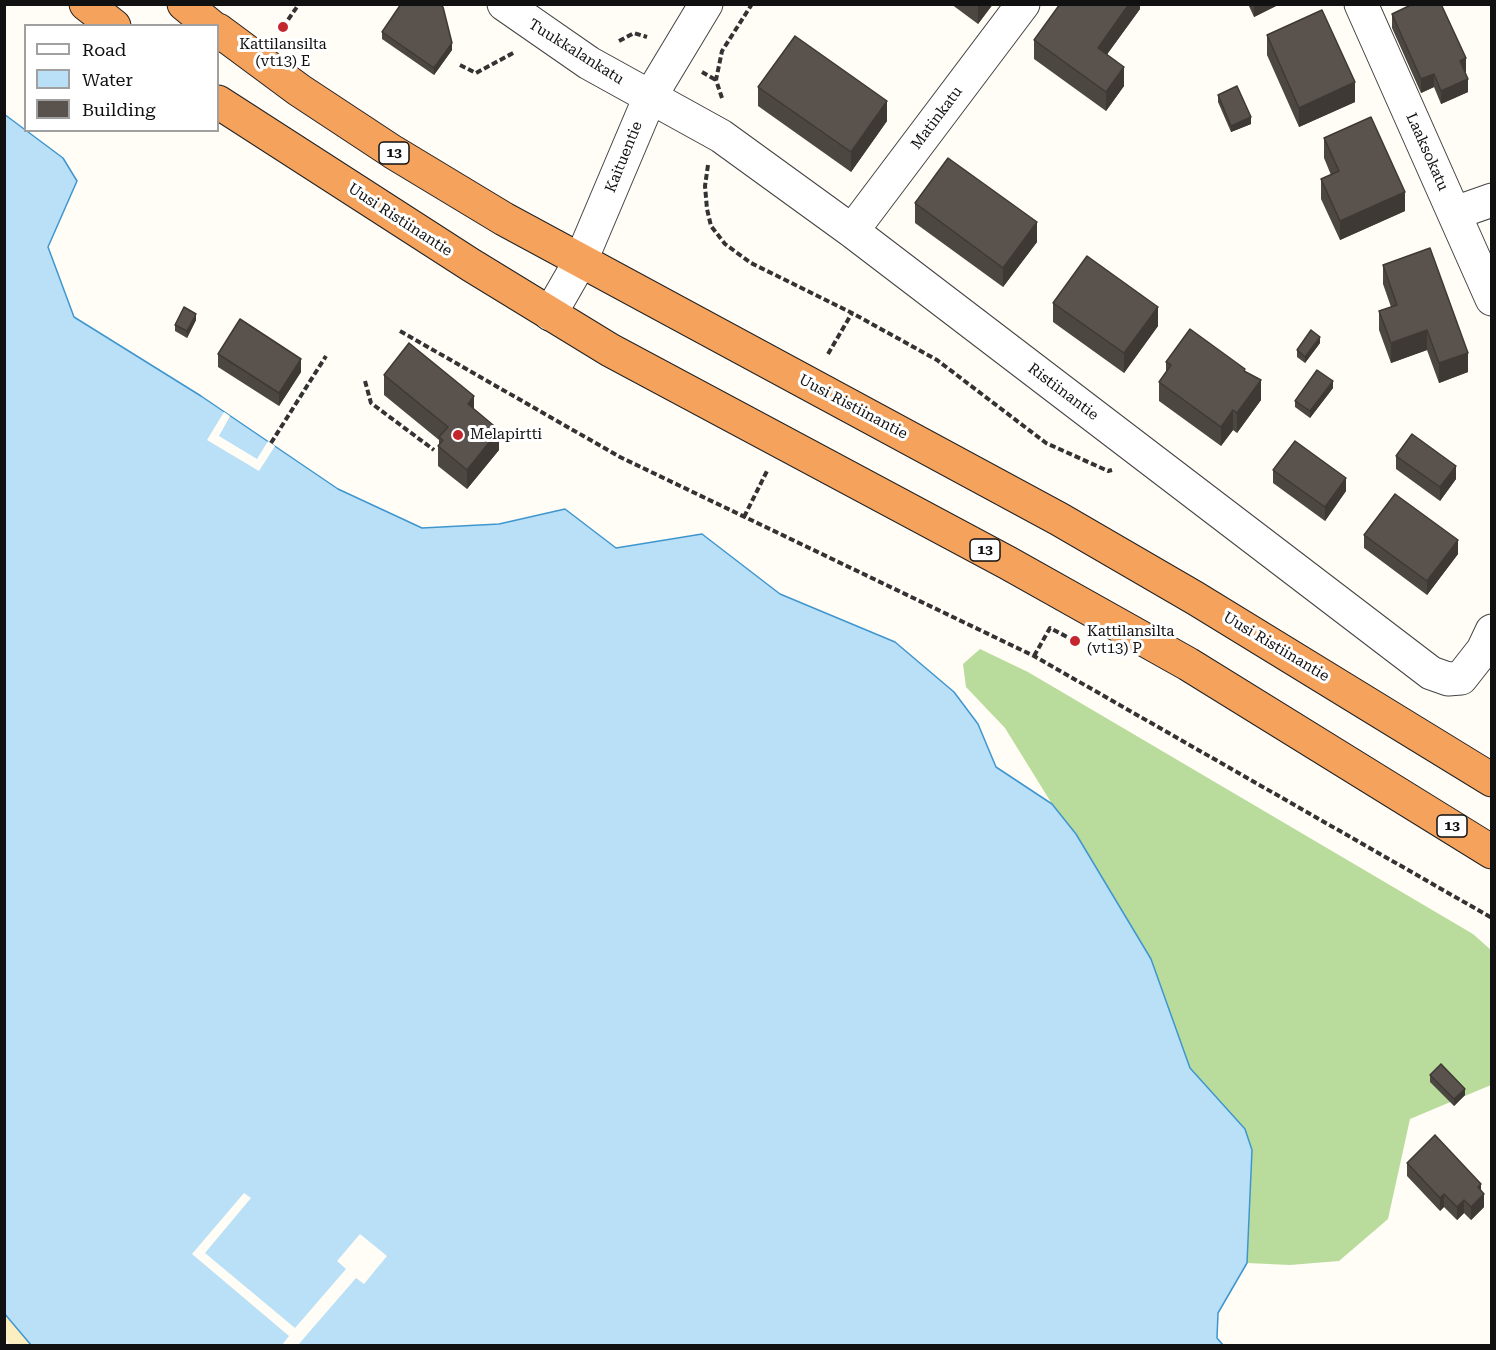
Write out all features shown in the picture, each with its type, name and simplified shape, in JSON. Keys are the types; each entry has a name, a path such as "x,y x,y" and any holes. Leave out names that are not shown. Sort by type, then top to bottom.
{"highway":[{"path":"86,4 111,24"},
{"path":"184,4 209,24"},
{"name":"Uusi Ristiinantie","path":"219,31 299,90 393,152 504,219 1059,519 1205,604 1491,780"},
{"name":"Uusi Ristiinantie","path":"219,103 610,350 1008,563 1188,664 1491,852"}],"street":[{"name":"Tuukkalankatu","path":"504,4 589,63 650,97"},
{"name":"Kaituentie","path":"550,314 581,260 650,97 706,4"},
{"name":"Matinkatu","path":"852,231 1023,4"},
{"name":"Laaksokatu","path":"1361,4 1491,299"},
{"name":"Ristiinantie","path":"650,97 721,136 852,231 1431,673 1448,679 1461,678 1471,666 1491,631"},
{"path":"1455,213 1491,200"}],"path":[{"path":"283,27 299,4"},
{"path":"752,4 722,51 716,80 723,100 735,115 710,154 705,186 711,226 725,244 751,263 852,313 938,360 1046,443 1108,471 1119,467 1133,445"},
{"path":"615,41 634,33 644,35 716,80"},
{"path":"460,65 476,73 524,47"},
{"path":"828,354 852,313"},
{"path":"400,331 620,457 1034,656 1491,918"},
{"path":"272,443 326,356"},
{"path":"365,381 371,403 434,450"},
{"path":"744,517 771,463"},
{"path":"1034,656 1050,628 1075,641"}],"green space":[{"path":"980,649 1028,672 1473,934 1491,950 1491,1085 1410,1119 1388,1219 1339,1261 1290,1265 1247,1263 1252,1150 1245,1129 1190,1068 1151,959 1076,834 1052,804 1005,728 966,687 963,664"}],"sand":[{"path":"5,1313 31,1345 10,1345 5,1339"}],"water":[{"path":"4,114 24,129 24,132 28,132 63,158 77,181 48,247 74,317 201,396 338,489 422,528 499,524 565,509 616,548 702,534 780,594 895,642 954,692 978,724 996,767 1052,804 1076,834 1151,959 1190,1068 1245,1129 1252,1150 1247,1263 1218,1313 1217,1338 1223,1345 31,1345 4,1313"}],"pier":[{"path":"224,412 230,416 219,436 257,459 268,441 275,446 259,471 207,440"},
{"path":"244,1193 251,1198 205,1253 295,1328 346,1269 337,1261 360,1234 387,1256 364,1284 356,1278 298,1345 282,1345 289,1336 192,1254"}],"building":[{"path":"401,4 439,4 443,7 452,43 434,68 382,32"},
{"path":"1060,4 1129,4 1098,48 1124,67 1106,92 1034,40"},
{"path":"1413,4 1441,4 1466,58 1460,61 1468,79 1441,91 1434,74 1421,79 1392,14"},
{"path":"1322,10 1355,82 1299,108 1267,35"},
{"path":"795,36 887,101 851,152 758,87"},
{"path":"1237,86 1251,117 1231,126 1218,95"},
{"path":"1371,117 1405,192 1340,221 1321,179 1339,171 1324,138"},
{"path":"948,158 1037,222 1003,268 915,203"},
{"path":"1430,248 1468,353 1439,363 1427,330 1391,343 1379,311 1397,305 1383,265"},
{"path":"1087,256 1158,307 1124,353 1053,303"},
{"path":"184,307 196,314 187,331 175,325"},
{"path":"240,319 301,359 279,393 218,354"},
{"path":"1190,329 1245,369 1244,371 1261,380 1237,413 1233,410 1221,427 1159,382 1171,365 1166,362"},
{"path":"1311,330 1320,337 1305,357 1297,350"},
{"name":"Melapirtti","path":"409,343 474,396 468,404 499,430 467,470 438,446 443,440 439,437 448,427 384,375"},
{"path":"1317,370 1333,381 1310,411 1295,401"},
{"path":"1412,434 1456,466 1440,487 1396,456"},
{"path":"1295,441 1346,478 1325,507 1273,470"},
{"path":"1395,494 1458,540 1427,581 1364,535"},
{"path":"1441,1064 1465,1089 1454,1099 1430,1075"},
{"path":"1435,1135 1481,1184 1478,1187 1484,1194 1471,1207 1464,1200 1457,1207 1444,1194 1440,1198 1407,1163"}],"place":[{"name":"Kattilansilta (vt13) E","path":"283,27"},
{"name":"Melapirtti","path":"458,435"},
{"name":"Kattilansilta (vt13) P","path":"1075,641"}]}
